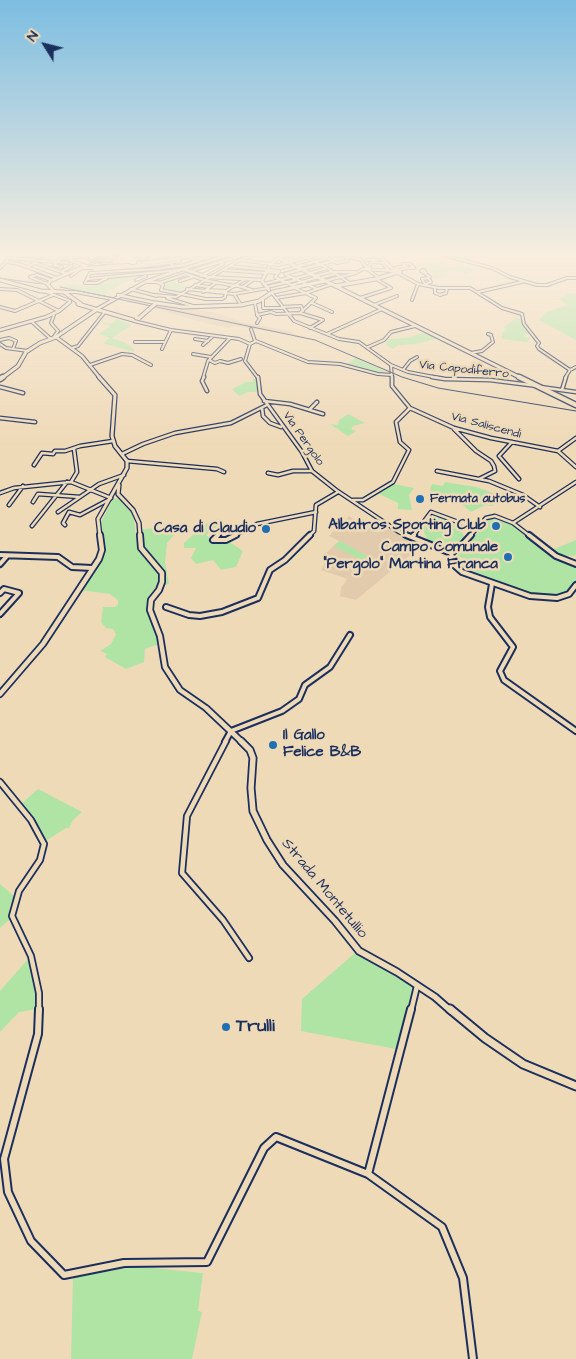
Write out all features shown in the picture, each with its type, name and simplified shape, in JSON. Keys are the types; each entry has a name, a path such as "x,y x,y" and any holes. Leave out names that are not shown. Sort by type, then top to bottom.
{"main road":[{"path":"0,330 42,318"},
{"path":"0,380 18,366 28,351 54,338 83,318"},
{"path":"128,318 135,320"},
{"path":"400,318 576,405"}],"street":[{"path":"53,318 51,323 58,331 54,338"},
{"path":"71,347 79,344 100,318"},
{"path":"257,323 260,318"},
{"name":"Via Capodiferro","path":"291,318 339,339 359,342 391,365 403,370 439,378 490,380 576,392"},
{"path":"310,328 323,320 319,318"},
{"path":"327,334 361,318"},
{"path":"523,318 524,324 538,338 539,343 537,346 539,349 570,370"},
{"path":"135,320 170,330 230,338 250,344 255,341 273,346 308,362 340,364 379,375 392,375"},
{"path":"0,694 46,640 99,560 102,550 98,519 127,468 127,461 113,441 112,426 116,401 115,395 90,364 71,347 54,338 32,322"},
{"path":"368,347 384,340 390,332 415,326"},
{"path":"251,329 255,341"},
{"path":"162,349 170,330"},
{"path":"471,353 482,351 493,342 491,335 488,334"},
{"path":"203,345 213,336"},
{"path":"0,340 9,338 16,341 13,349"},
{"path":"207,391 202,381 209,360 230,338"},
{"path":"195,339 208,341"},
{"path":"135,342 164,342"},
{"path":"0,344 13,349 28,351"},
{"name":"Via Pergolo","path":"250,344 245,361 258,376 259,389 264,401 302,452 312,471 338,492 397,530 451,553"},
{"path":"90,364 122,354 132,355 151,365"},
{"path":"193,354 211,356"},
{"path":"403,370 416,357"},
{"path":"209,360 214,364 220,361 228,363 241,359"},
{"name":"Via Saliscendi","path":"391,365 392,386 410,408 454,428 558,451"},
{"path":"562,390 563,382 570,370 576,368"},
{"path":"0,387 23,393"},
{"path":"264,401 323,414"},
{"path":"310,410 317,402"},
{"path":"122,454 143,444 175,433 231,423 267,405"},
{"path":"262,408 263,416 270,423 283,428"},
{"path":"348,498 363,500 393,482 409,450 400,442 396,422 410,408"},
{"path":"0,418 35,422"},
{"path":"454,428 474,449 491,461 494,466 495,472 479,479"},
{"path":"576,438 558,451 576,467"},
{"path":"34,465 42,453 53,454 55,451 113,441"},
{"path":"512,442 499,456 519,479"},
{"path":"32,526 77,472 74,449"},
{"path":"127,461 217,469 224,472"},
{"path":"268,473 278,475 293,471 312,471"},
{"path":"437,471 479,479 523,495 540,507"},
{"path":"58,512 92,489 124,475"},
{"path":"0,493 23,486 69,482 110,497"},
{"path":"513,523 576,482"},
{"path":"65,525 63,524 69,512 82,514 110,497 120,496 119,485"},
{"path":"9,505 23,486"},
{"path":"166,607 189,615 200,616 222,612 258,598 270,570 285,560 314,532 318,503 338,492"},
{"path":"33,502 38,494 80,498"},
{"name":"Strada Montetullio","path":"120,496 136,515 139,523 141,548 162,573 162,582 159,590 151,600 150,610 160,636 165,666 180,690 206,708 250,750 253,758 251,788 253,811 267,840 283,865 335,921 359,951 435,997 485,1038 523,1064 576,1086"},
{"path":"363,500 363,504 367,509"},
{"path":"220,532 212,540 226,540 256,524 316,512"},
{"path":"412,537 430,512 477,530"},
{"path":"576,564 556,556 513,523 495,516 486,518 477,530 451,553 456,568 492,584 520,593 546,598 564,596 570,594 576,585"},
{"path":"0,555 58,557 72,567 92,568"},
{"path":"0,564 7,556"},
{"path":"570,560 576,557"},
{"path":"492,584 488,606 490,617 513,647 500,671 504,680 576,731"},
{"path":"0,593 4,589 19,593 0,614"},
{"path":"249,958 223,920 182,872 187,816 231,731 282,711 299,699 305,685 330,667 350,635"},
{"path":"0,782 31,820 44,844 40,860 19,891 12,916 32,956 39,994 38,1034 4,1159 8,1192 31,1240 64,1275 124,1263 207,1262 264,1148 276,1137 368,1174 442,1227 463,1278 472,1359"},
{"path":"368,1174 417,986"}],"shaded area":[{"path":"189,318 233,318 303,336 233,326 230,328"},
{"path":"349,516 378,533 384,527 425,543 356,600 340,596 341,588 347,579 321,570 328,558 324,555 339,541 329,536"}],"green space":[{"path":"515,318 519,318 523,319 524,326 532,332 522,336 530,338 527,342 502,339 502,333 506,329 503,328"},
{"path":"540,318 576,318 576,340 539,320"},
{"path":"117,319 132,325 112,338 124,342 134,349 134,352 103,343 110,338 99,334 110,326 99,322 110,324"},
{"path":"423,333 439,338 415,344 399,345 393,349 386,345 388,339 405,338"},
{"path":"356,358 391,374 380,375 344,366"},
{"path":"257,378 257,392 248,392 239,396 232,389 246,382 253,382 252,380"},
{"path":"348,414 365,423 353,426 351,429 356,431 348,436 330,424 338,425 339,420"},
{"path":"445,482 476,487 504,497 496,500 499,502 492,506 485,505 471,512 463,505 465,498 432,494 430,490 432,484 443,486"},
{"path":"394,484 414,488 409,495 412,510 398,509 398,503 377,493"},
{"path":"118,498 133,514 138,551 156,568 158,575 158,585 151,592 147,608 159,644 145,649 144,662 126,669 105,657 107,654 100,651 111,644 116,634 113,629 106,628 101,622 103,607 115,607 118,604 118,600 110,594 79,590 102,556 100,524 113,499"},
{"path":"436,515 457,523 465,538 457,548 438,545 428,541 422,528 431,516"},
{"name":"Campo Comunale \"Pergolo\" Martina Franca","path":"489,517 511,523 554,556 576,566 576,581 571,590 559,596 531,595 458,568 465,559 457,556 479,531 483,530 482,527"},
{"path":"218,519 222,522 206,535 215,542 228,541 243,551 236,567 221,570 213,560 196,564 191,558 196,548 184,548 184,543 201,528"},
{"path":"159,527 174,535 167,543 165,562 169,584 161,586 160,570 145,553 141,530"},
{"path":"576,540 576,555 557,555 552,550"},
{"path":"340,541 376,561 372,565 334,546"},
{"path":"38,789 82,812 73,820 69,828 44,842 30,813 21,804"},
{"path":"0,884 15,897 10,906 9,920 0,928"},
{"path":"356,952 418,990 401,1050 301,1031 302,999"},
{"path":"29,958 38,1009 19,1012 0,1032 0,991"},
{"path":"134,1266 203,1273 198,1311 202,1312 192,1359 71,1359 73,1276"}],"railway":[{"path":"211,318 315,340 402,377 438,388 576,411"}],"place":[{"name":"Fermata autobus","path":"420,499"},
{"name":"Albatros Sporting Club","path":"496,526"},
{"name":"Casa di Claudio","path":"266,529"},
{"name":"Campo Comunale \"Pergolo\" Martina Franca","path":"508,557"},
{"name":"Il Gallo Felice B&B","path":"273,745"},
{"name":"Trulli","path":"226,1027"}]}
